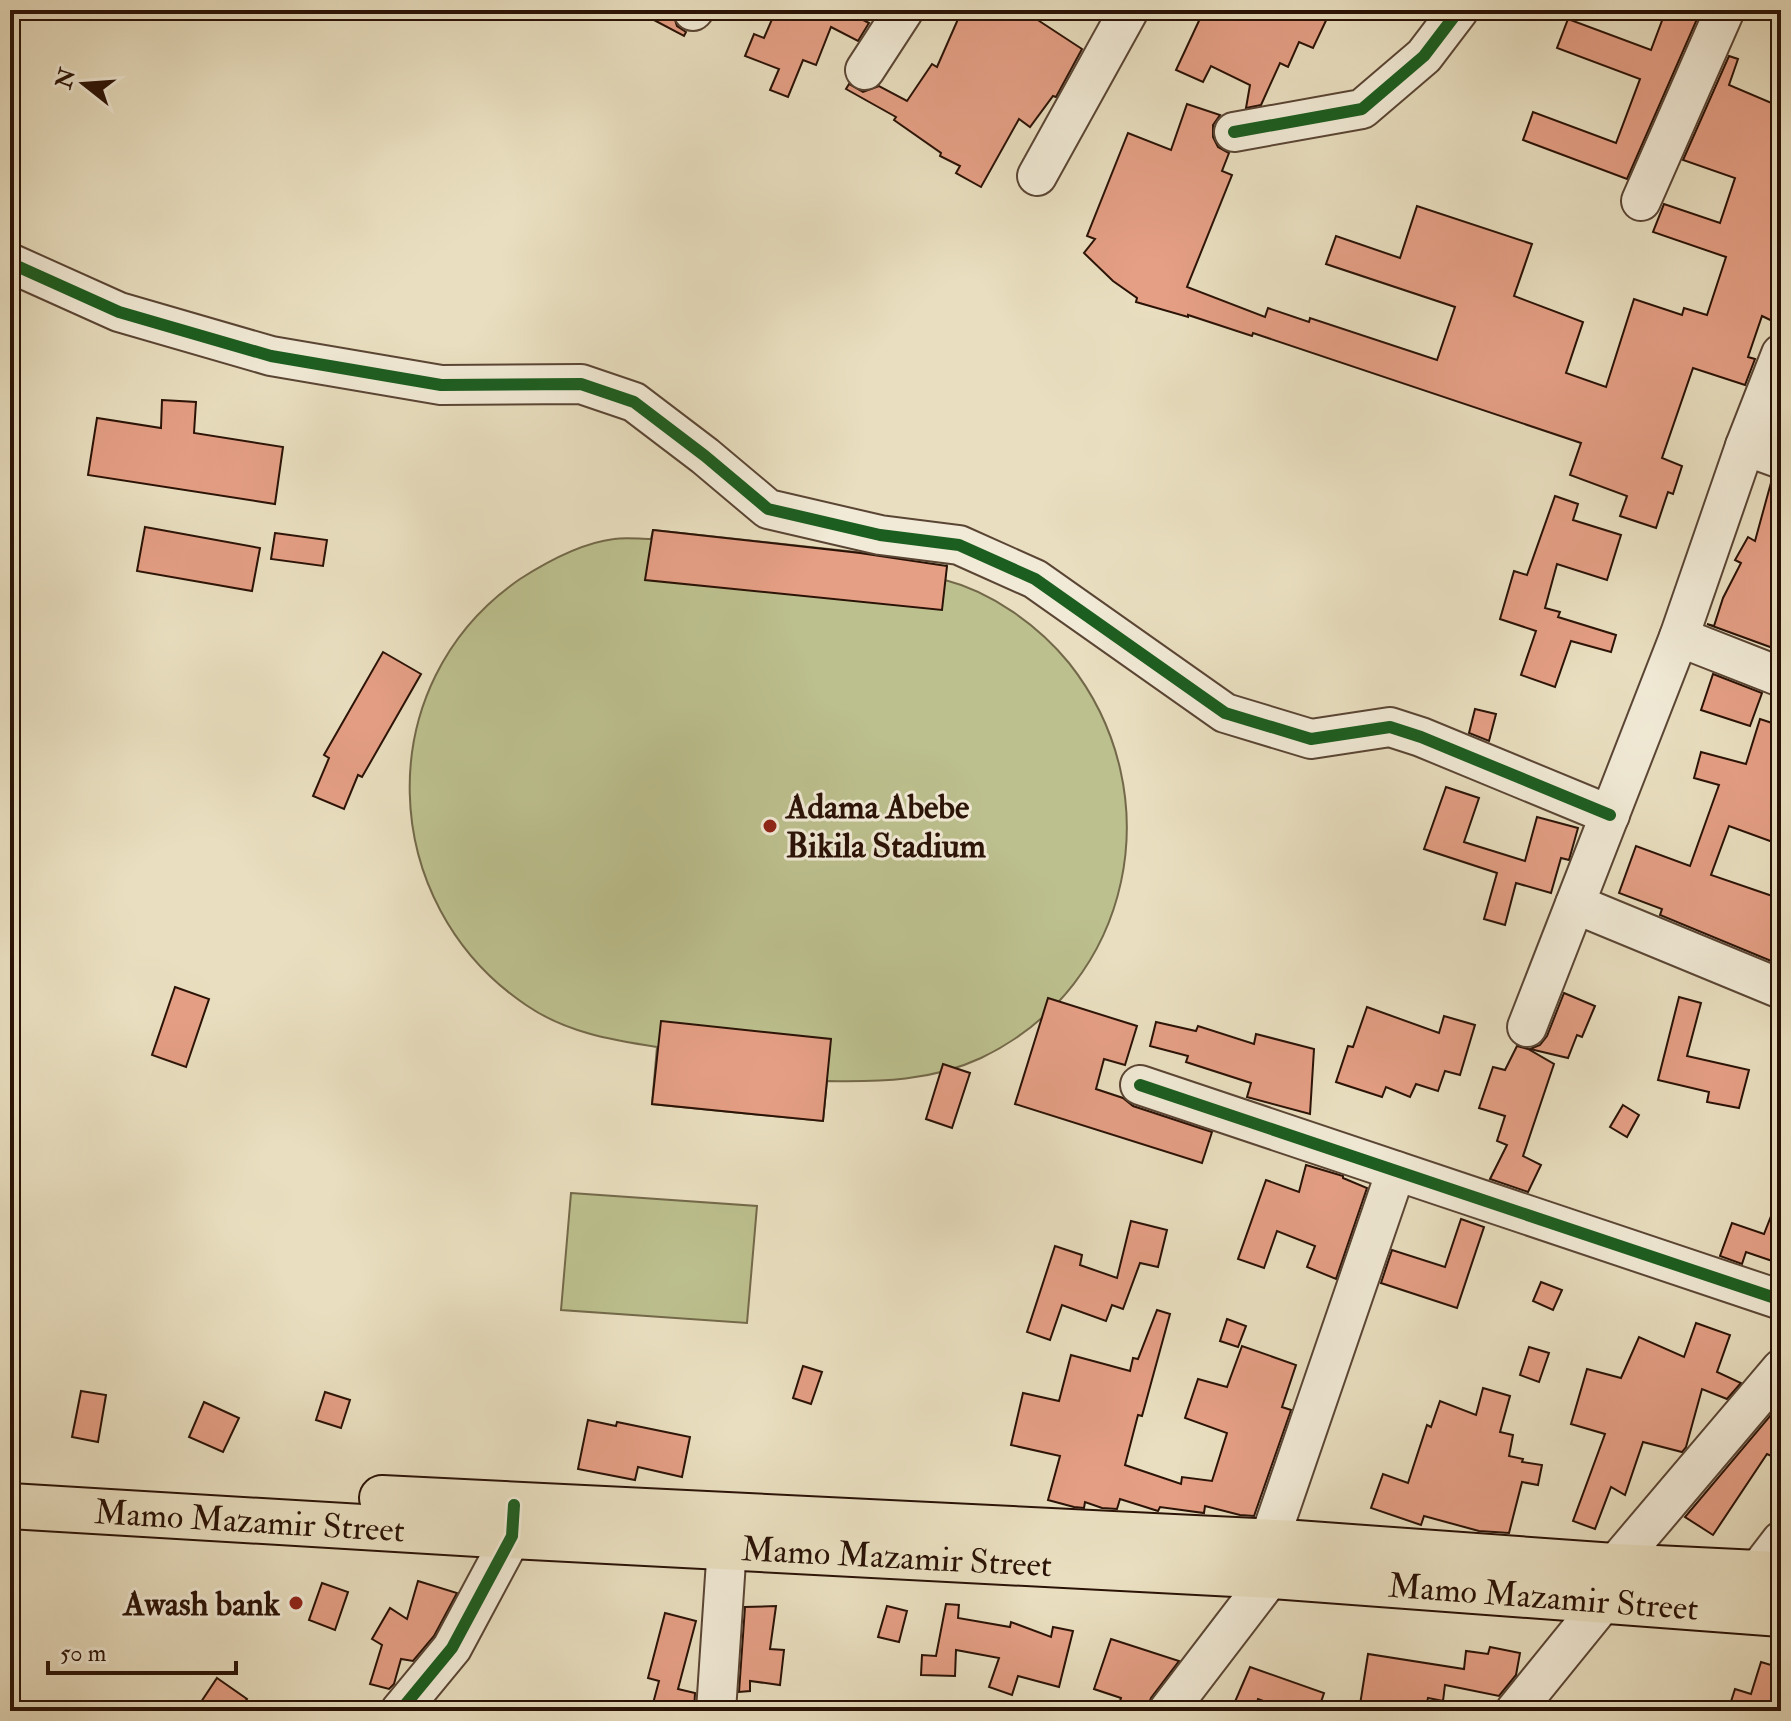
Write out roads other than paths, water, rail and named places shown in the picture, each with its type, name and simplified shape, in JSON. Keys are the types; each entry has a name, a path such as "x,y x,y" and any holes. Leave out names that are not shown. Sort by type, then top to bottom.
{"main road":[{"name":"Mamo Mazamir Street","path":"10,1480 513,1520"},
{"name":"Mamo Mazamir Street","path":"10,1506 513,1520 1279,1553 1610,1583 1727,1611 1781,1614"},
{"name":"Mamo Mazamir Street","path":"1610,1583 1773,1563"}],"street":[{"path":"865,70 904,10"},
{"path":"1234,132 1362,109 1424,56 1459,10"},
{"path":"1641,201 1725,10"},
{"path":"1037,176 1116,15"},
{"path":"10,263 119,312 271,356 441,385 581,384 634,402 768,509 880,535 959,545 1035,579 1225,713 1311,739 1390,727 1610,815"},
{"path":"1527,1027 1679,637 1745,446 1781,354"},
{"path":"1745,446 1781,459"},
{"path":"1679,637 1781,677"},
{"path":"1575,904 1781,989"},
{"path":"1140,1085 1781,1300"},
{"path":"1168,1711 1279,1553 1396,1171"},
{"path":"1515,1711 1610,1583 1781,1369"},
{"path":"400,1711 452,1648 513,1520"},
{"path":"716,1711 726,1531"},
{"path":"1727,1611 1773,1563"}],"place":[{"name":"Adama Abebe Bikila Stadium","path":"770,826"},
{"name":"Awash bank","path":"296,1603"}]}
